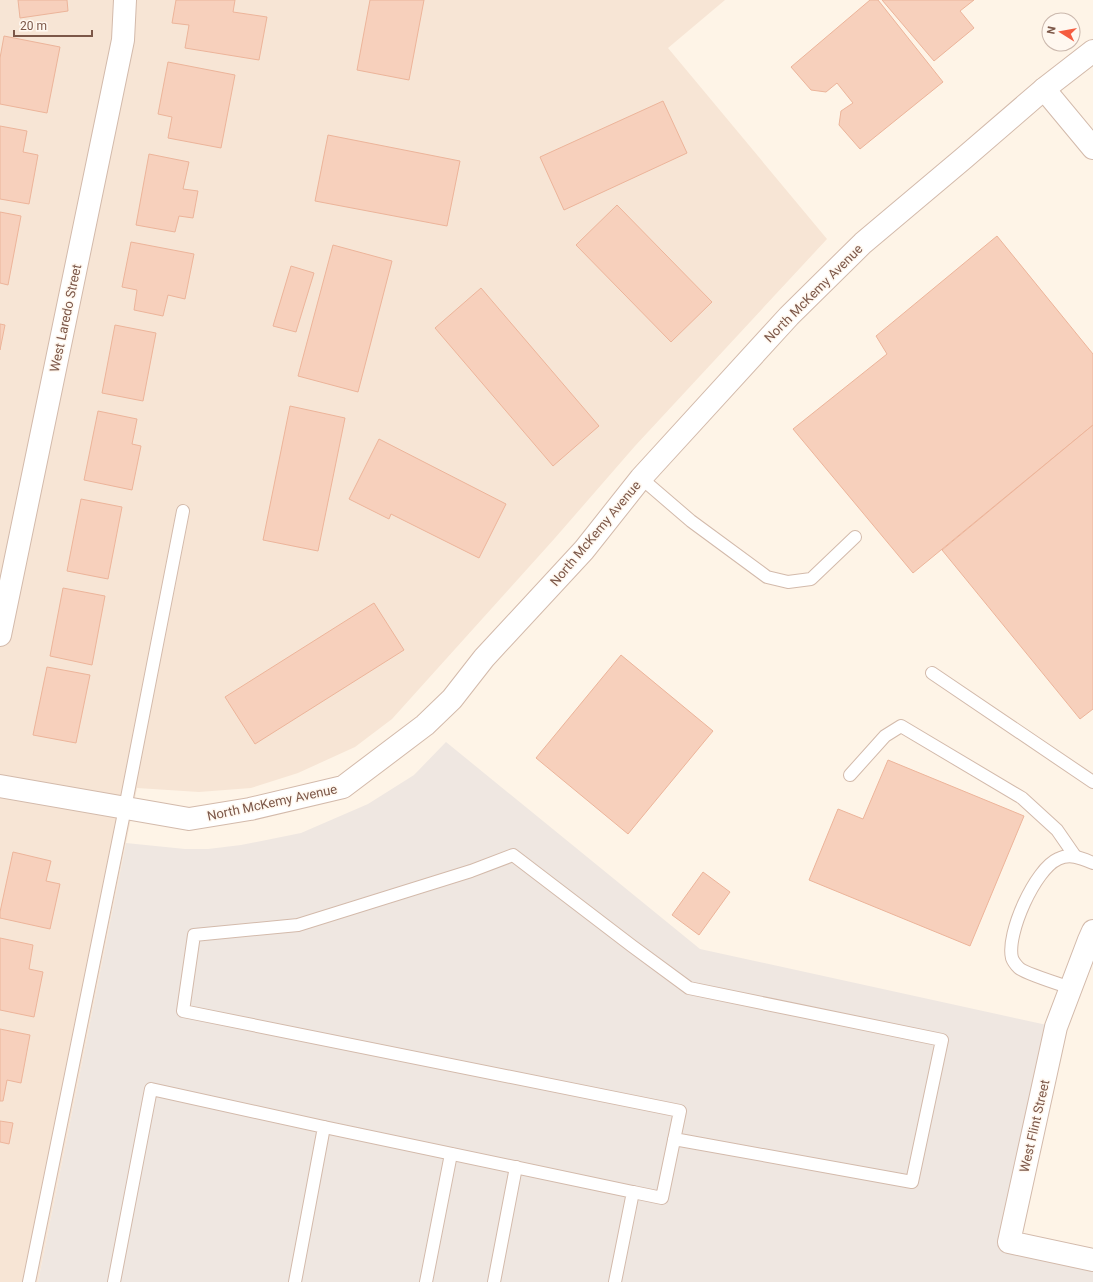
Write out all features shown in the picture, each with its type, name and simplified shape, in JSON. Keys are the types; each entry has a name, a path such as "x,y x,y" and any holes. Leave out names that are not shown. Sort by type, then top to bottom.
{"street":[{"name":"West Laredo Street","path":"0,635 123,40 125,0"},
{"name":"North McKemy Avenue","path":"0,786 188,819 250,809 343,787 425,725 452,699 484,658 584,550 641,478 788,316 863,243 1044,89 1093,51"},
{"path":"1044,89 1093,148"},
{"name":"West Flint Street","path":"1093,931 1088,940 1056,1027 1009,1242 1093,1260"}],"lane":[{"path":"641,478 691,521 767,576 788,582 811,580 855,537"},
{"path":"29,1282 125,808 183,511"},
{"path":"932,673 1093,782"},
{"path":"850,775 885,736 901,726 1022,798 1057,830 1075,856"},
{"path":"114,1282 151,1089 662,1198 674,1139 680,1111 183,1011 194,935 298,925 471,871 513,855 689,988 942,1040 912,1182 674,1139"},
{"path":"1071,988 1020,970 1012,959 1012,941 1017,918 1036,882 1047,866 1058,858 1075,856 1093,862"},
{"path":"294,1282 324,1127"},
{"path":"426,1282 451,1154"},
{"path":"494,1282 516,1167"},
{"path":"615,1282 633,1192"}],"shaded area":[{"path":"0,0 725,0 668,48 827,239 635,446 555,538 392,719 355,747 298,773 251,788 199,792 137,788 38,1282 0,1282"},
{"path":"446,742 700,949 1056,1027 1009,1242 1093,1260 1093,1282 38,1282 126,843 185,849 208,849 241,845 301,833 368,804 414,775"}],"building":[{"path":"18,0 67,0 68,11 20,18"},
{"path":"176,0 235,0 233,12 267,17 259,60 185,48 189,25 172,23"},
{"path":"370,0 424,0 409,80 357,70"},
{"path":"870,0 878,0 943,82 860,149 839,125 841,111 853,103 837,83 826,92 811,90 791,67"},
{"path":"882,0 974,0 960,11 974,28 934,61"},
{"path":"4,36 60,47 47,113 0,104 0,58"},
{"path":"168,62 235,75 221,148 168,138 172,117 158,114"},
{"path":"663,101 687,153 564,210 540,157"},
{"path":"0,126 27,131 23,152 38,155 29,204 0,199"},
{"path":"328,135 460,161 447,226 315,201"},
{"path":"149,154 189,162 183,189 198,191 193,218 179,216 175,232 136,225"},
{"path":"617,205 712,302 671,342 576,245"},
{"path":"0,212 21,216 8,285 0,283"},
{"path":"997,236 1093,354 1093,425 913,573 793,429 887,354 876,336"},
{"path":"131,242 194,254 185,299 168,295 163,316 134,310 137,290 122,287"},
{"path":"333,245 392,261 358,392 298,376"},
{"path":"291,266 314,273 296,332 273,326"},
{"path":"481,288 599,426 553,466 435,328"},
{"path":"0,324 5,325 0,350"},
{"path":"115,325 156,333 143,401 102,393"},
{"path":"290,406 345,418 318,551 263,540"},
{"path":"98,411 137,419 132,444 141,446 132,490 84,480"},
{"path":"1093,425 1093,709 1080,719 942,550"},
{"path":"379,439 506,504 479,558 391,514 389,519 349,499"},
{"path":"81,499 122,507 108,579 67,571"},
{"path":"63,588 105,596 92,665 50,656"},
{"path":"374,603 404,650 255,744 225,697"},
{"path":"621,655 713,731 628,834 536,758"},
{"path":"47,667 90,675 76,743 33,735"},
{"path":"888,760 1024,816 970,946 809,880 838,809 863,819"},
{"path":"13,852 51,861 46,881 60,884 50,929 0,918"},
{"path":"703,872 730,892 699,935 672,915"},
{"path":"0,938 33,945 29,969 43,972 34,1017 0,1010"},
{"path":"0,1029 30,1035 21,1083 7,1080 3,1101 0,1101"},
{"path":"0,1121 13,1123 9,1144 0,1142"}]}
